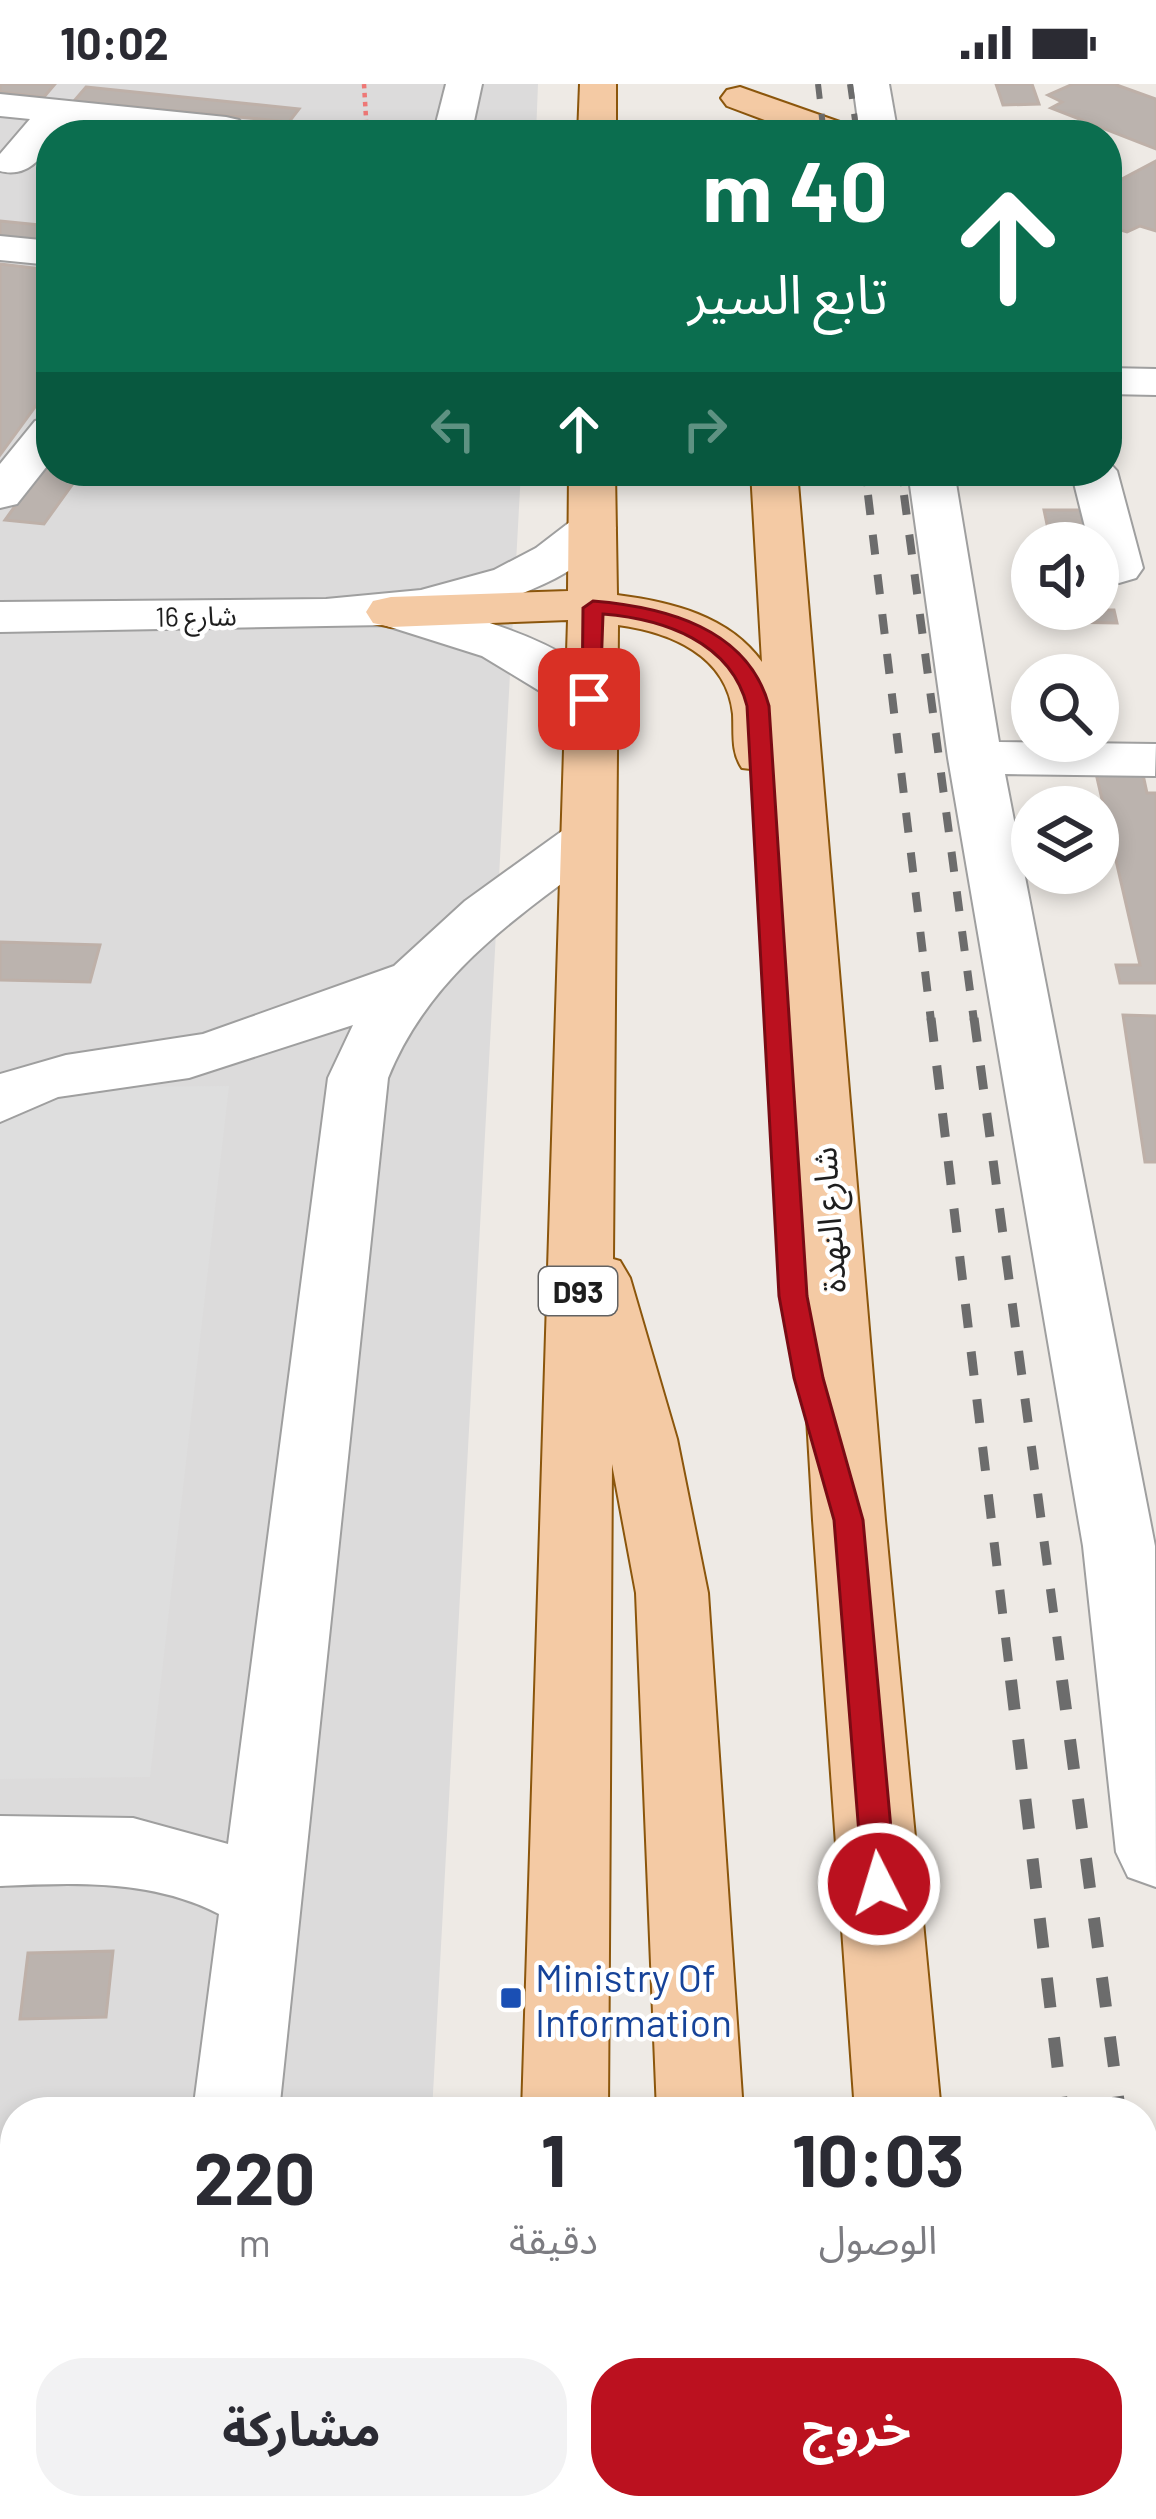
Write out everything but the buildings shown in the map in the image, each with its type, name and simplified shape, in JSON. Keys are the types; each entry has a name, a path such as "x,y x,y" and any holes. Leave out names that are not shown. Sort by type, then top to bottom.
{"main road":[{"path":"598,84 598,120"},
{"path":"741,106 789,120"},
{"name":"شارع النهدة","path":"775,486 849,1520 897,2097"},
{"name":"D93","path":"565,2097 593,608 585,489"},
{"path":"391,612 639,611 710,638 735,658 751,681 758,706 793,1296 808,1378 849,1520"},
{"path":"579,1223 642,1439 672,1593 699,2097"}],"street":[{"path":"456,120 464,84"},
{"path":"871,84 877,120"},
{"path":"0,105 146,120"},
{"path":"50,120 56,111"},
{"path":"0,248 36,252"},
{"path":"1122,381 1156,382"},
{"path":"0,494 36,449"},
{"path":"933,486 975,758 1138,1546 1156,1852"},
{"path":"1098,486 1107,522"},
{"name":"شارع 16","path":"0,617 391,612 490,590 566,551 585,489"},
{"name":"شارع 16","path":"391,612 503,644 559,674 589,699"},
{"path":"975,758 1156,759"},
{"path":"238,2097 358,1078 370,1041 410,981 478,920 588,838"},
{"path":"0,1101 48,1081 140,1069 296,1025 410,981"},
{"path":"16,1850 114,1848 166,1855 215,1870 260,1895"}],"path":[{"path":"364,84 365,120"}],"shaded area":[{"path":"0,84 538,84 537,120 36,120 36,486 520,486 433,2097 0,2097"},
{"path":"229,1086 150,1777 0,1779 0,1088"}],"railway":[{"path":"818,84 822,120"},
{"path":"850,84 855,120"},
{"path":"867,486 868,498"},
{"path":"903,486 905,498"},
{"path":"868,495 931,1021"},
{"path":"904,495 974,1021"},
{"path":"931,1018 1011,1683"},
{"path":"974,1018 1063,1683"},
{"path":"1011,1680 1061,2097"},
{"path":"1062,1680 1118,2097"}],"place":[{"name":"Ministry Of Information","path":"511,1998"}],"route":[{"path":"589,699 593,608 639,611 710,638 735,658 751,681 758,706 793,1296 808,1378 849,1520 879,1884"}]}
